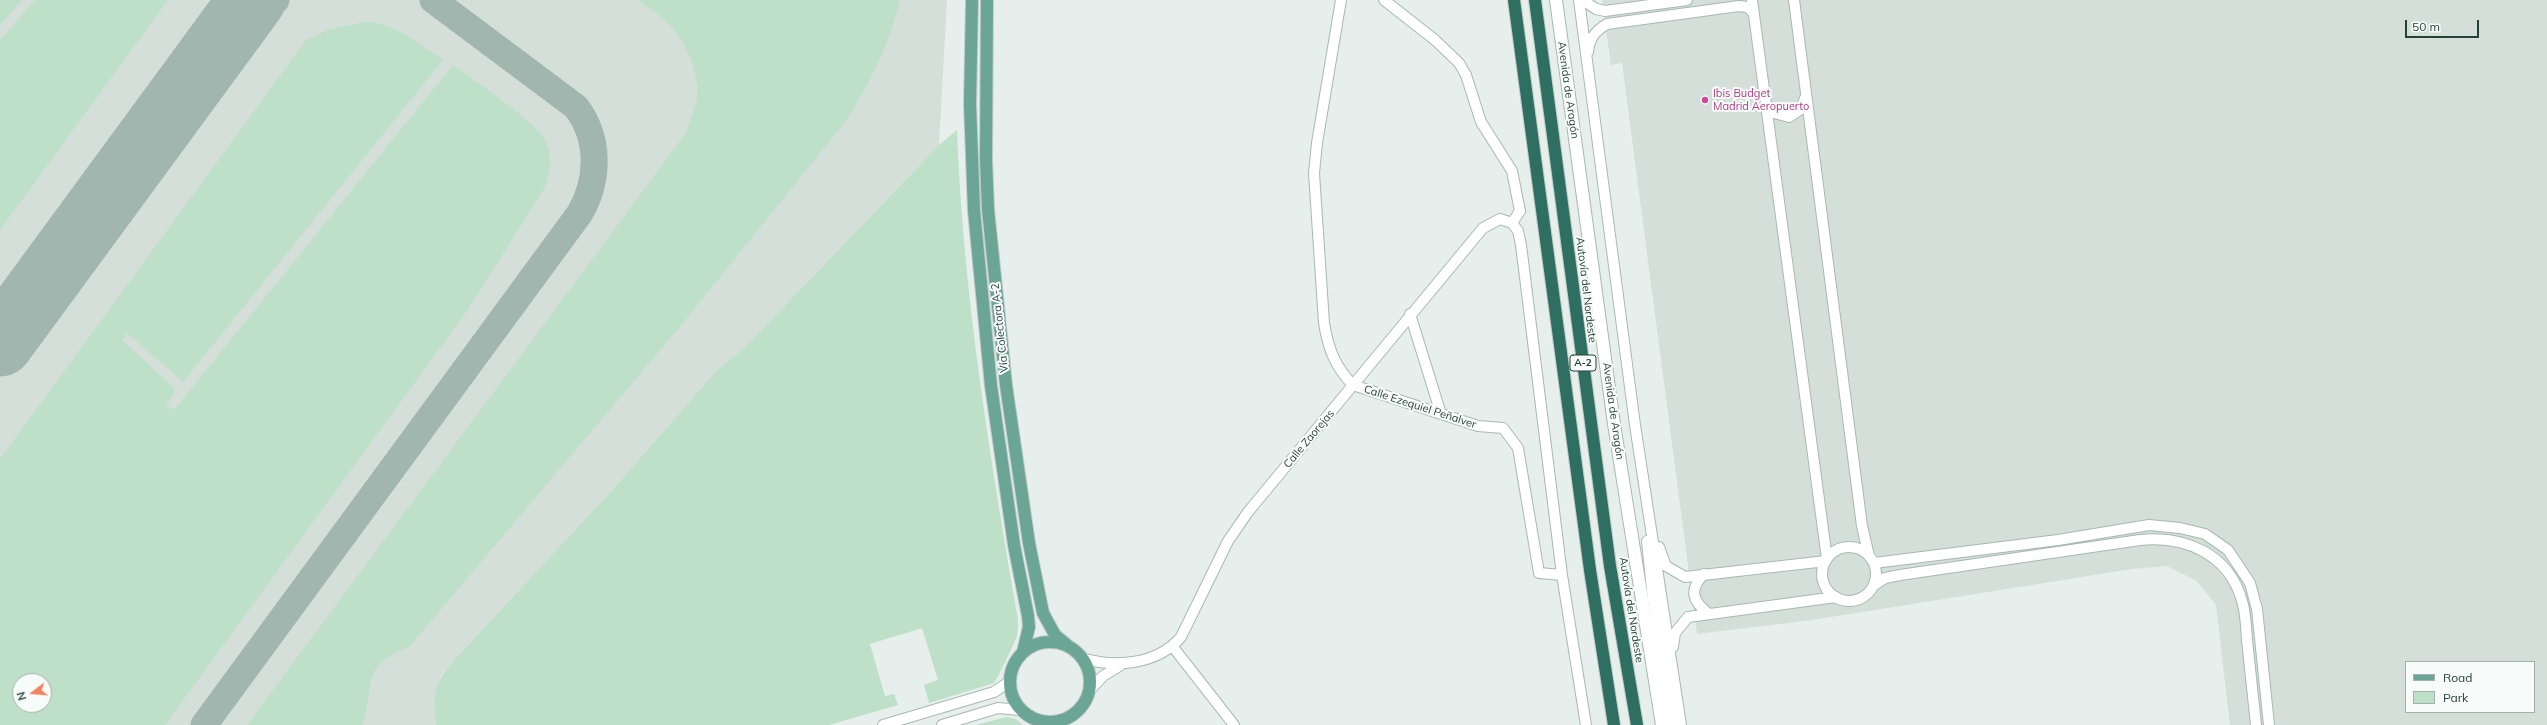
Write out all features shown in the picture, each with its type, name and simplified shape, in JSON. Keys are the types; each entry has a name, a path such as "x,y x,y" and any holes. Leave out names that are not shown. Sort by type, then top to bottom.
{"highway":[{"name":"A-2","path":"1514,0 1589,562 1614,725"},
{"name":"Autovía del Nordeste","path":"1535,0 1606,535 1637,725"}],"main road":[{"name":"Vía Colectora A-2","path":"972,0 970,104 974,211 992,394 1014,546 1028,616 1029,627 1023,652"},
{"name":"Vía Colectora A-2","path":"986,0 986,152 988,209 1006,385 1029,543 1043,613 1055,635 1067,645"},
{"path":"1076,725 1080,709 1089,691 1088,668 1082,658 1067,645 1044,642 1023,652 1016,660 1009,682 1014,701 1020,710 1037,722 1044,722 1064,720 1080,709"}],"street":[{"path":"1341,0 1317,142 1314,192 1328,346 1343,375 1354,385"},
{"path":"1384,0 1435,40 1459,63 1466,75 1481,122 1512,171 1520,211 1512,223 1518,231 1521,245 1562,574 1586,725"},
{"name":"Avenida de Aragón","path":"1556,0 1614,424 1662,725"},
{"path":"1579,0 1635,425 1681,725"},
{"path":"1583,0 1596,9 1605,11 1687,0"},
{"path":"1752,0 1768,106 1826,560"},
{"path":"1794,0 1805,96 1862,526 1876,571 1873,586"},
{"path":"1587,62 1589,42 1598,30 1607,24 1739,6 1747,7 1754,13"},
{"path":"1768,106 1774,113 1789,117 1802,109 1805,96"},
{"name":"Calle Zaorejas","path":"1121,665 1163,653 1173,646 1181,637 1237,527 1354,385 1410,314 1483,228 1500,219 1512,223"},
{"path":"1410,314 1441,414"},
{"name":"Calle Ezequiel Peñalver","path":"1354,385 1478,426 1503,428 1518,448 1539,573 1562,574"},
{"path":"1635,425 1653,600 1672,725"},
{"path":"1646,497 1661,555 1666,566 1685,577 1826,560"},
{"path":"1872,560 2058,540 2149,525 2180,528 2204,534 2228,550 2250,583 2257,609 2269,725"},
{"path":"1872,560 1863,550 1847,547 1836,551 1826,560 1823,568 1824,581 1830,592 1843,600 1857,599 1864,596 1873,586 1885,578 2140,540 2158,538 2193,544 2210,556 2229,574 2243,602 2256,725"},
{"path":"1704,574 1698,580 1694,589 1694,599 1698,606 1709,614"},
{"path":"1673,667 1675,633 1688,617 1836,597"},
{"path":"1173,646 1234,725"},
{"path":"1082,658 1100,663 1121,665"},
{"path":"1089,691 1103,676 1121,665"},
{"path":"883,725 994,692 1009,682"},
{"path":"942,725 998,708 1020,710"}],"shaded area":[{"path":"0,0 947,0 939,145 744,348 716,371 614,488 454,660 441,676 434,709 436,725 0,725"},
{"path":"1602,0 2547,0 2547,725 2230,725 2216,605 2197,581 2167,566 2132,569 1812,620 1697,634 1622,63 1611,65"}],"green space":[{"path":"0,0 22,0 0,25"},
{"path":"35,0 168,0 0,230 0,40"},
{"path":"638,0 900,0 896,17 878,64 863,93 845,122 683,323 410,646 388,657 378,665 371,681 367,708 362,725 247,725 685,134 694,110 697,96 696,76 693,66 684,45 672,27"},
{"path":"365,22 375,23 385,25 406,35 443,60 183,382 127,333 122,340 174,388 175,392 166,404 174,410 453,65 502,100 538,130 547,145 550,156 550,168 545,187 467,311 165,725 0,725 0,459 306,40 330,29"},
{"path":"957,130 965,253 979,376 1018,620 1017,636 994,683 929,703 924,685 938,680 922,628 870,644 885,696 894,694 898,705 829,725 436,725 434,705 436,690 443,675 454,660 614,488 716,371 744,348 939,145"},
{"path":"1007,717 1016,719 1023,725 975,725"}],"taxiway":[{"path":"224,39 253,9 276,0"},
{"path":"204,725 580,213 591,187 594,159 593,145 584,119 576,107 433,0"}],"runway":[{"path":"0,343 252,0"}],"place":[{"name":"Ibis Budget Madrid Aeropuerto","path":"1705,100"}]}
